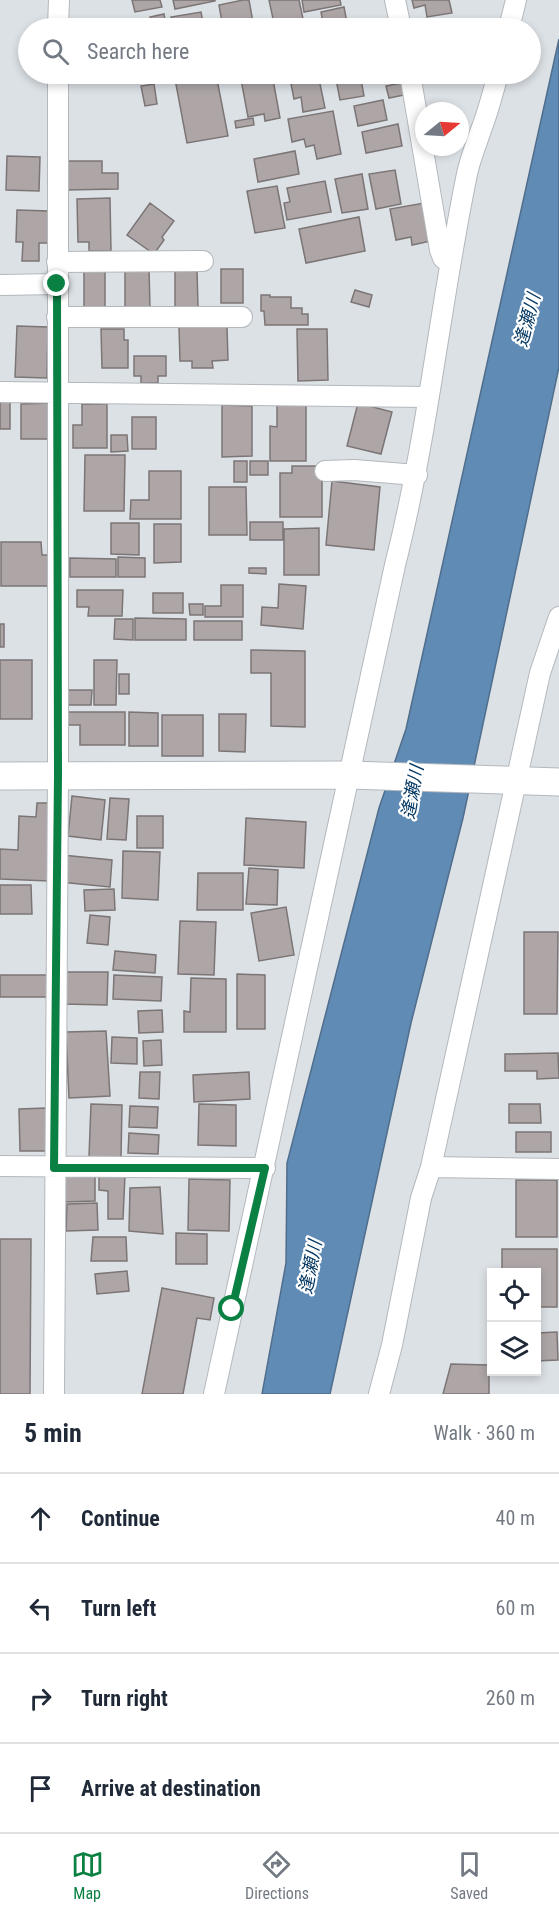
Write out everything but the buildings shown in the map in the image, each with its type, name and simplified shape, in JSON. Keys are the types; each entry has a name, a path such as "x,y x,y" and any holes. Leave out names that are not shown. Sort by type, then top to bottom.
{"street":[{"path":"58,18 59,0"},
{"path":"395,0 399,18"},
{"path":"512,18 516,0"},
{"path":"54,1394 58,775 58,84"},
{"path":"412,84 440,250 443,258 450,263"},
{"path":"214,1394 417,475 450,263 468,171 495,84"},
{"path":"57,262 203,261"},
{"path":"0,285 57,284"},
{"path":"57,317 242,317"},
{"path":"0,392 429,397"},
{"path":"325,471 354,470 417,475"},
{"path":"380,1394 421,1198 431,1167 540,673 559,617"},
{"path":"0,776 350,775 559,782"},
{"path":"0,1166 265,1168"},
{"path":"431,1167 559,1169"}],"water":[{"name":"逢瀬川","path":"559,39 559,367 463,818 411,1023 330,1394 262,1394 286,1263 287,1163 379,808 406,729"}],"route":[{"path":"57,284 58,775 54,1168 265,1168 232,1309"}]}
